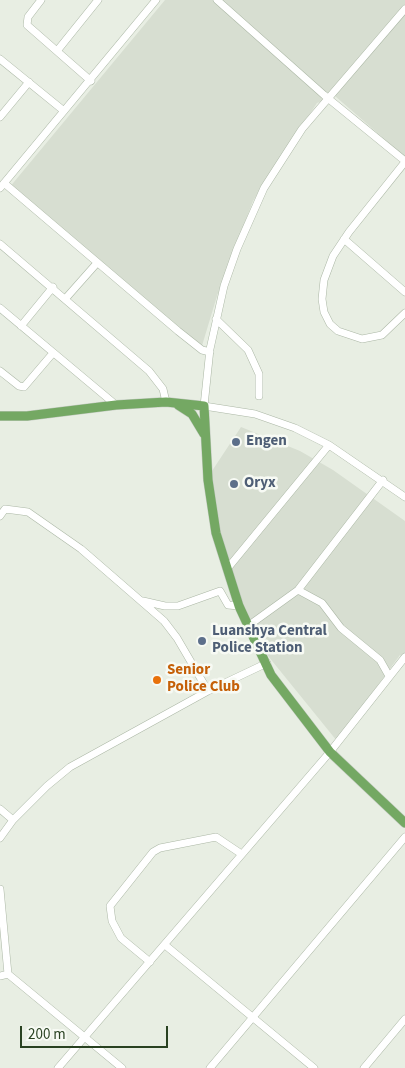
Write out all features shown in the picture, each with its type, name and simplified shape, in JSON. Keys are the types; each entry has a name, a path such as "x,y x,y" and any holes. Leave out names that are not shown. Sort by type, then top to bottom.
{"main road":[{"path":"168,402 182,407 192,414 205,436"},
{"path":"0,416 26,416 116,405 168,402 204,406 211,509 239,606 271,674 284,695 330,752 405,823"}],"street":[{"path":"42,0 28,17 28,25 91,81"},
{"path":"56,51 98,0"},
{"path":"156,0 91,81 2,186 202,350 210,352"},
{"path":"217,0 328,98 405,162 344,239 328,269 322,289 324,312 330,324 351,337 373,338 388,331 405,313"},
{"path":"405,9 302,129 264,188 237,249 216,319 204,406 255,414 294,428 329,445 383,480 405,497"},
{"path":"0,59 64,112"},
{"path":"0,117 30,82"},
{"path":"344,239 405,292"},
{"path":"0,244 66,298 156,378 165,392 168,402"},
{"path":"66,298 96,263"},
{"path":"21,326 53,287"},
{"path":"0,308 116,405"},
{"path":"216,319 248,350 259,374 259,396"},
{"path":"0,371 19,386 24,387 54,353"},
{"path":"227,569 329,445"},
{"path":"248,626 298,590 383,480"},
{"path":"2,510 28,512 38,518 80,549 141,600 172,630 208,690"},
{"path":"298,590 322,604 341,628 380,660 389,676"},
{"path":"141,600 164,606 178,606 220,591 228,604 239,606"},
{"path":"58,1068 150,962 240,853 330,752 405,657"},
{"path":"0,838 13,820 58,776 70,767 208,690 266,663"},
{"path":"0,809 13,820"},
{"path":"150,962 121,938 112,920 110,906 153,852 160,848 216,837 240,853"},
{"path":"210,1068 405,837"},
{"path":"0,889 8,974 122,1068"},
{"path":"165,944 314,1068"},
{"path":"0,976 8,974"},
{"path":"364,1068 405,1019"}],"shaded area":[{"path":"165,0 405,0 405,157 335,96 317,103 253,201 217,296 201,349 9,188"},
{"path":"241,427 300,451 333,470 405,521 405,660 400,655 337,741 247,630 221,548 208,477"}],"place":[{"name":"Engen","path":"236,442"},
{"name":"Oryx","path":"234,484"},
{"name":"Luanshya Central Police Station","path":"202,641"},
{"name":"Senior Police Club","path":"157,680"}]}
